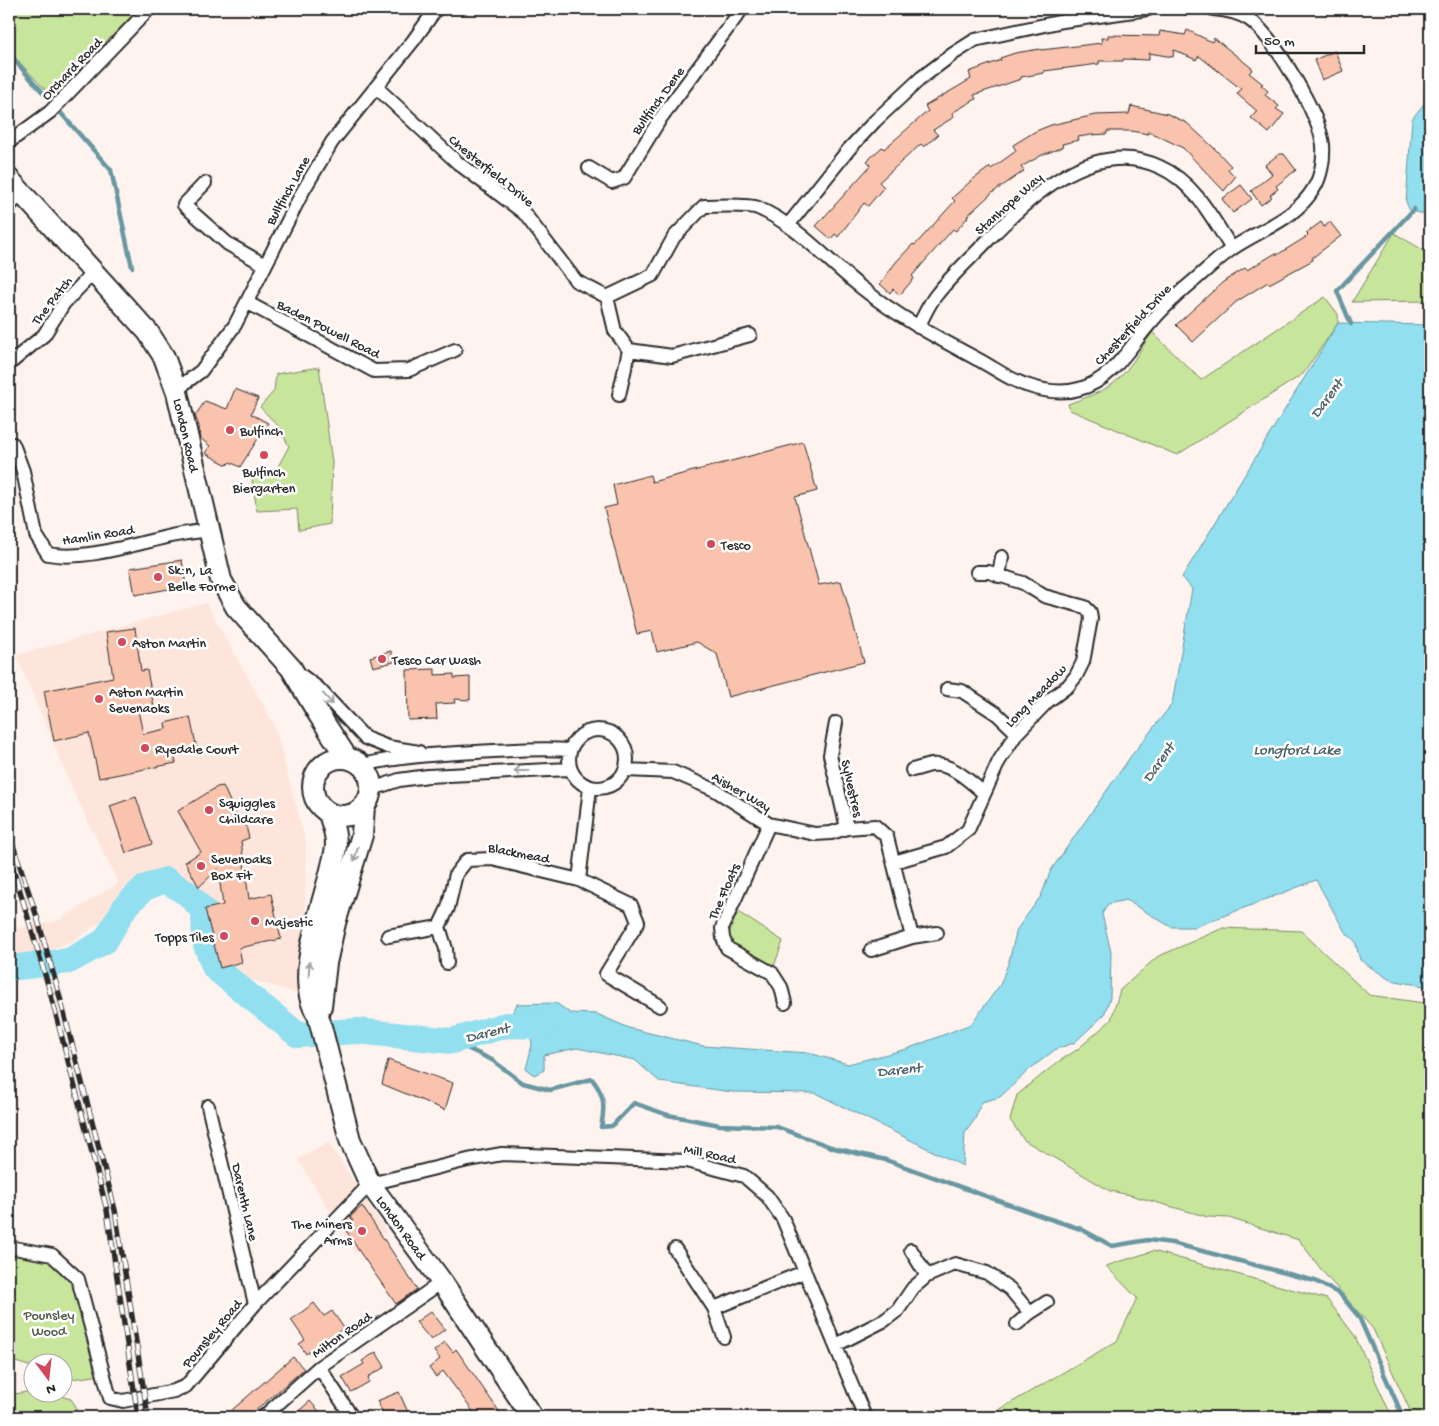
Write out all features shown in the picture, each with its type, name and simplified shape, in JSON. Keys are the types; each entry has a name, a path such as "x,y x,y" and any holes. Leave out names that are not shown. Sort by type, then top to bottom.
{"main road":[{"name":"London Road","path":"13,193 93,273 148,332 164,358 177,392 216,565 227,593 241,613 291,668 319,715 355,762 370,778 362,835 326,963 318,1018"},
{"name":"London Road","path":"319,715 323,742 322,765 314,777 313,793 318,804 329,814 336,845 310,952 308,971 312,1007 318,1018 350,1140 370,1184 442,1282 532,1417"},
{"path":"322,765 334,758 355,762"},
{"path":"329,814 347,816 356,813 368,797"}],"street":[{"name":"Orchard Road","path":"9,142 50,112 149,9"},
{"name":"Bullfinch Lane","path":"177,392 185,383 202,371 224,343 248,303 303,191 332,142 413,42 436,9"},
{"name":"Bullfinch Dene","path":"589,168 612,182 624,178 660,119 742,9"},
{"path":"788,224 874,121 921,78 975,40 1054,23 1148,9"},
{"name":"Chesterfield Drive","path":"376,87 458,163 524,213 576,281 608,297 653,275 674,237 704,206 755,207 788,224 859,286 889,309 1024,385 1059,392 1094,384 1106,376 1120,363 1153,320 1182,291 1232,249 1294,213 1305,202 1316,186 1320,174 1323,145 1314,116 1292,74 1267,36 1250,20 1233,11 1213,9"},
{"name":"Stanhope Way","path":"918,326 936,295 1012,216 1051,184 1089,164 1103,160 1119,158 1140,160 1161,167 1174,175 1185,184 1210,214 1232,249"},
{"path":"205,183 184,205 228,244 265,265"},
{"name":"The Patch","path":"9,364 44,335 64,303 93,273"},
{"path":"608,297 615,332 628,350 672,356 750,335"},
{"name":"Baden Powell Road","path":"248,303 374,371 409,370 455,350"},
{"path":"619,395 628,350"},
{"name":"Hamlin Road","path":"13,444 23,471 36,535 48,554 63,557 90,553 173,535 209,530"},
{"path":"999,576 1002,557"},
{"name":"Long Meadow","path":"894,862 946,847 968,830 999,761 1017,733 1048,701 1068,686 1083,662 1091,619 1090,612 1085,607 1044,596 1023,583 989,572 977,572"},
{"path":"291,668 318,688 365,738 388,746 434,754"},
{"path":"947,689 962,691 997,714 1017,733"},
{"name":"Sylvestres","path":"836,723 824,755 847,828"},
{"path":"589,731 610,733 619,739 624,746 627,757 626,770 619,780 611,786 601,789 590,788 580,782 570,769 568,760 570,750 579,737 589,731"},
{"path":"355,762 380,761 434,754 542,748 570,750"},
{"path":"912,770 933,764 952,769 984,793"},
{"path":"368,797 399,780 428,776 570,769"},
{"name":"Aisher Way","path":"626,770 673,772 715,790 769,824 815,834 830,833 847,828 875,826 887,837 912,937"},
{"path":"578,880 590,788"},
{"name":"The Floats","path":"769,824 722,928 727,948 772,972 781,987 785,1003"},
{"name":"Blackmead","path":"439,927 448,908 456,874 467,860 492,859 578,880 631,905 638,922 606,974 660,1006"},
{"path":"388,936 439,927 446,949 447,963"},
{"path":"871,950 912,937 938,932"},
{"name":"Darenth Lane","path":"208,1106 255,1304"},
{"name":"Mill Road","path":"370,1184 468,1160 502,1154 686,1161 744,1176 767,1196 783,1219 836,1345 860,1416"},
{"name":"Pounsley Road","path":"9,1247 52,1254 78,1279 110,1398 123,1402 174,1391 186,1386 255,1304 370,1184"},
{"path":"675,1249 714,1308 724,1337"},
{"path":"911,1250 927,1276"},
{"path":"836,1345 885,1320 898,1310 913,1288 927,1276 955,1264 987,1273 1010,1289 1030,1313"},
{"path":"714,1308 804,1272"},
{"name":"Milton Road","path":"263,1417 319,1367 442,1282"},
{"path":"1017,1324 1047,1302"},
{"path":"319,1367 352,1417"}],"shaded area":[{"path":"206,603 274,724 306,843 304,995 231,974 219,948 209,898 176,874 110,915 73,941 18,961 9,959 9,930 58,921 118,883 76,797 16,655"},
{"path":"328,1142 387,1232 355,1253 298,1159"}],"green space":[{"path":"9,9 138,9 53,98 9,51"},
{"path":"1394,233 1430,254 1430,301 1352,302"},
{"path":"1325,297 1338,314 1338,323 1303,374 1177,455 1070,410 1068,404 1101,391 1117,380 1130,365 1152,332 1201,380"},
{"path":"319,367 332,462 330,524 299,530 297,509 257,511 252,479 275,472 289,446 278,426 260,407 274,391 276,374"},
{"path":"738,912 783,941 773,969 725,942"},
{"path":"1223,928 1301,931 1369,995 1430,1004 1430,1417 1413,1417 1373,1329 1323,1272 1299,1240 1229,1218 1208,1217 1110,1191 1024,1140 1010,1120 1017,1095 1058,1062 1078,1049 1111,1020 1120,990 1157,957"},
{"name":"Pounsley Wood","path":"9,1247 52,1255 78,1279 103,1375 72,1379 72,1354 22,1354 22,1364 9,1360"},
{"path":"1153,1251 1327,1299 1355,1336 1392,1417 990,1417 1002,1408 1117,1341 1137,1298 1106,1266"},
{"path":"22,1393 22,1404 72,1404 72,1400 77,1408 73,1417 31,1417 9,1409 9,1395"}],"water":[{"path":"1430,96 1430,219 1429,215 1410,211 1406,202 1412,119"},
{"name":"Longford Lake","path":"1338,323 1430,325 1430,987 1390,980 1360,960 1355,941 1345,932 1316,880 1195,927 1171,927 1126,900 1108,904 1102,914 1111,952 1110,998 1104,1015 1074,1043 1056,1049 1030,1069 1000,1097 982,1102 975,1119 965,1133 963,1166 815,1093 732,1092 660,1082 635,1060 577,1048 544,1055 544,1070 534,1075 526,1069 532,1045 530,1033 506,1025 517,1004 556,1003 570,1013 597,1014 629,1028 703,1046 809,1053 848,1064 907,1049 971,1024 1000,985 1009,961 1017,929 1041,896 1051,870 1131,756 1172,704 1192,589 1182,577"}],"building":[{"path":"1187,30 1212,42 1214,38 1253,69 1249,73 1263,84 1261,85 1268,91 1265,95 1279,106 1276,109 1284,114 1269,133 1251,118 1257,111 1237,94 1241,89 1199,56 1196,60 1174,50 1173,57 1149,53 1149,60 1123,59 1123,61 1099,61 1099,64 1044,71 1044,73 1021,77 1021,79 974,95 976,99 952,113 954,117 933,130 938,135 924,147 921,144 879,182 884,187 868,206 864,203 838,237 835,234 831,239 816,226 871,165 867,161 928,111 925,106 971,79 969,72 1015,53 1102,43 1101,38 1108,38 1108,35 1159,36 1160,31 1185,35"},
{"path":"1335,51 1343,71 1322,80 1314,60"},
{"path":"1131,106 1168,114 1187,123 1231,166 1228,169 1235,177 1224,191 1183,148 1148,131 1148,134 1131,131 1107,131 1107,134 1078,137 1079,140 1062,144 1063,147 1042,155 1021,167 1024,171 992,193 967,216 956,231 953,229 912,276 914,278 900,295 893,289 890,293 880,284 896,262 913,244 915,245 955,201 952,198 972,180 1016,151 1013,145 1036,131 1051,125 1095,115 1129,114"},
{"path":"1279,154 1284,154 1296,170 1276,186 1278,189 1270,195 1272,197 1261,205 1251,191 1272,174 1265,165"},
{"path":"1241,185 1252,199 1233,213 1222,199"},
{"path":"1321,222 1324,227 1330,222 1341,236 1312,258 1313,260 1269,284 1268,282 1236,302 1193,342 1176,325 1223,282 1245,268 1247,270 1276,253 1277,255 1306,237 1308,235 1306,233"},
{"name":"Bulfinch","path":"235,389 258,398 251,414 268,423 240,467 230,462 227,465 205,453 210,446 200,438 199,426 195,416 205,401 227,409"},
{"name":"Tesco","path":"803,442 817,491 795,497 819,585 841,581 864,662 728,697 717,654 697,642 657,652 652,631 637,634 604,508 617,505 613,485 650,475 652,482"},
{"name":"Sk:n, La Belle Forme","path":"182,560 186,586 135,595 130,568"},
{"path":"135,628 141,671 147,670 154,707 138,710 143,734 166,729 165,723 190,717 197,749 174,754 176,763 99,778 89,733 54,741 44,691 113,677 106,632"},
{"name":"Tesco Car Wash","path":"391,651 394,662 373,667 370,657"},
{"path":"435,669 435,675 454,674 454,678 470,677 470,700 454,699 455,703 436,704 437,719 408,720 407,670"},
{"path":"223,786 240,824 245,822 249,838 241,841 249,899 271,894 281,939 239,948 242,962 220,968 205,909 223,905 218,869 199,887 185,862 201,852 178,811 217,787"},
{"path":"136,797 152,844 126,853 110,806"},
{"path":"388,1060 453,1083 445,1110 382,1084"},
{"path":"362,1206 417,1289 396,1304 344,1227 353,1221 350,1217"},
{"path":"314,1303 324,1316 332,1311 344,1328 306,1354 299,1344 305,1340 291,1320"},
{"path":"431,1311 445,1329 431,1340 416,1322"},
{"path":"445,1342 453,1352 456,1349 503,1417 477,1417 443,1371 436,1377 429,1368 440,1359 434,1351"},
{"path":"376,1352 385,1367 368,1377 369,1382 351,1392 342,1377 364,1364 362,1361"},
{"path":"293,1357 304,1369 248,1417 224,1417"},
{"path":"399,1392 410,1417 385,1417 377,1401"},
{"path":"310,1401 319,1411 309,1417 292,1417"}],"waterway":[{"path":"9,54 111,170 132,267"},
{"name":"Darent","path":"1351,324 1337,291 1414,209"},
{"name":"Darent","path":"9,968 69,961 105,941 125,907 144,888 166,880 188,894 204,911 205,942 215,968 298,1035 357,1031 452,1041 506,1025 543,1026"},
{"path":"452,1041 492,1060 523,1083 550,1090 592,1079 602,1096 603,1113 601,1127 612,1126 634,1103 668,1115 720,1125 777,1127 834,1148 886,1160 1081,1229 1112,1246 1148,1240 1172,1243 1315,1281 1340,1294 1359,1317 1403,1417"}],"railway":[{"path":"9,833 37,917 58,990 115,1210 148,1417"},
{"path":"9,857 49,988 107,1210 138,1417"}],"place":[{"name":"Bulfinch","path":"230,430"},
{"name":"Bulfinch Biergarten","path":"264,455"},
{"name":"Tesco","path":"711,544"},
{"name":"Sk:n, La Belle Forme","path":"158,577"},
{"name":"Aston Martin","path":"122,642"},
{"name":"Tesco Car Wash","path":"382,659"},
{"name":"Aston Martin Sevenaoks","path":"99,699"},
{"name":"Ryedale Court","path":"145,748"},
{"name":"Squiggles Childcare","path":"209,810"},
{"name":"Sevenoaks Box Fit","path":"201,866"},
{"name":"Majestic","path":"255,921"},
{"name":"Topps Tiles","path":"224,936"},
{"name":"The Miners Arms","path":"362,1231"}]}
